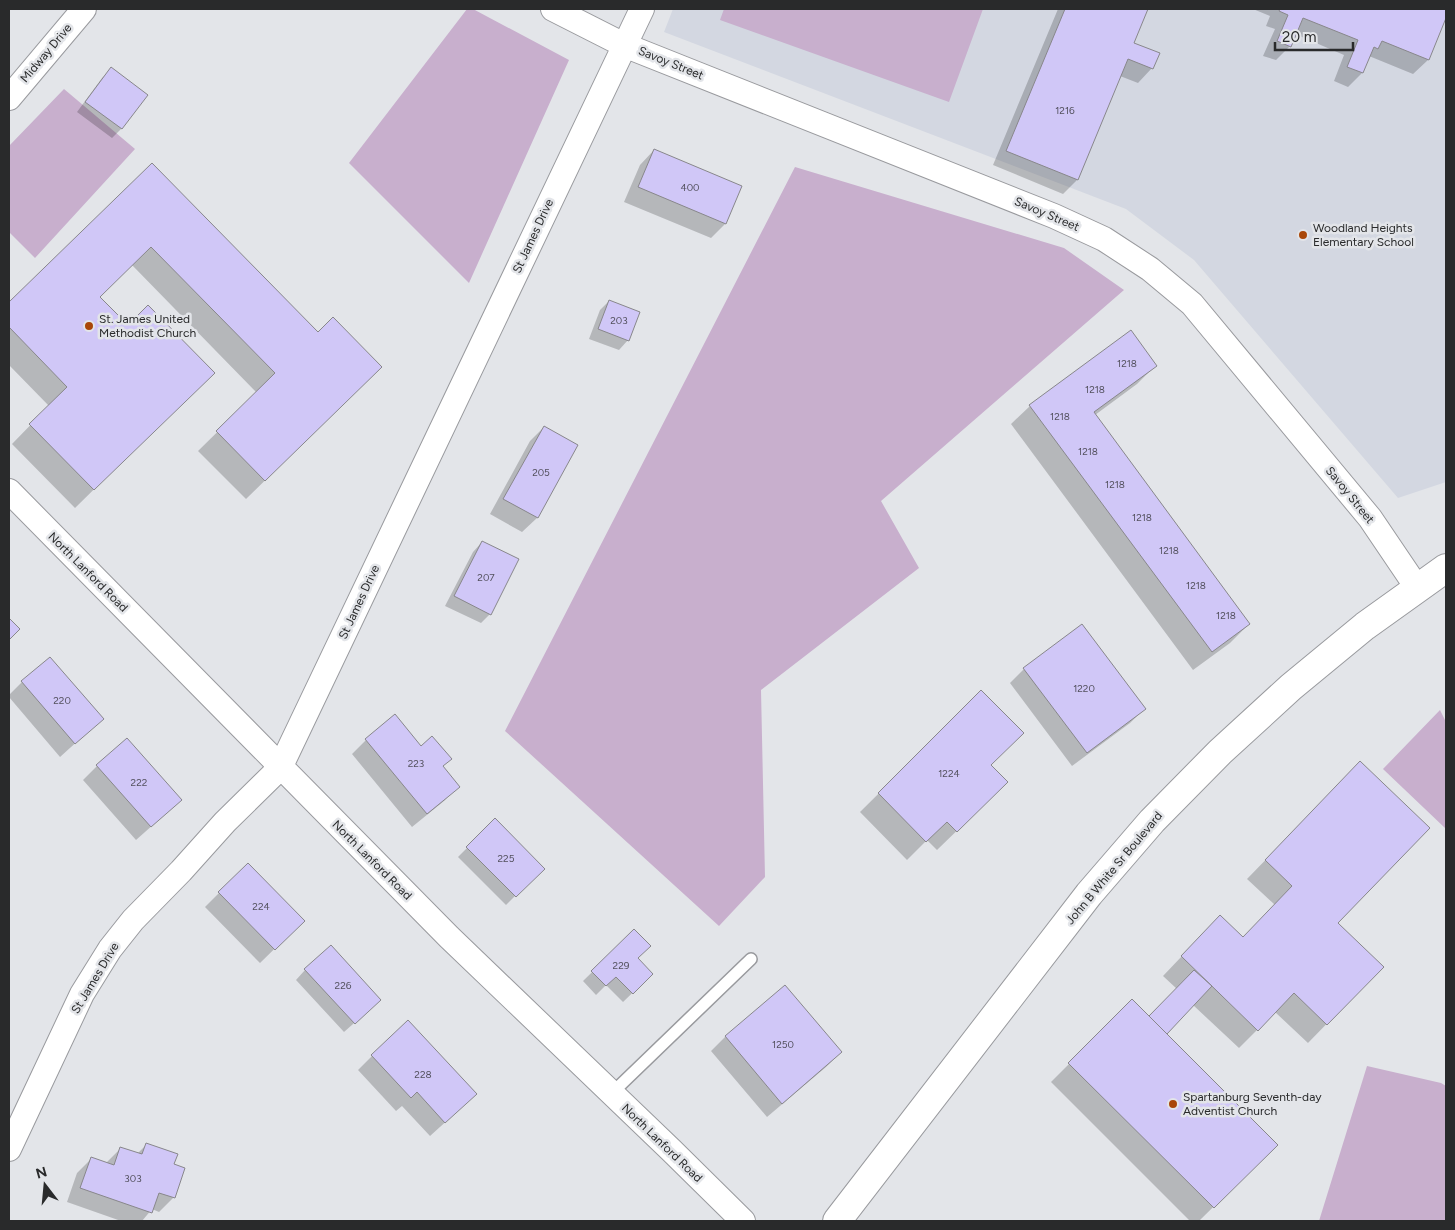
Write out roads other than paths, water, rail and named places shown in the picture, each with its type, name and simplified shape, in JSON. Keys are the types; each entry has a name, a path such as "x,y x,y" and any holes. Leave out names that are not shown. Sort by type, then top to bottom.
{"main road":[{"name":"John B White Sr Boulevard","path":"837,1221 1089,894 1152,821 1220,752 1291,687 1365,626 1446,568"}],"street":[{"name":"Midway Drive","path":"9,98 84,9"},
{"name":"Savoy Street","path":"553,9 624,45 1054,216 1104,239 1150,269 1192,304 1218,334 1370,518 1418,589"},
{"name":"St James Drive","path":"9,1149 82,994 110,949 133,920 225,822 280,768 642,9"},
{"name":"North Lanford Road","path":"9,492 448,937 743,1221"}],"lane":[{"path":"611,1094 751,959"}],"place":[{"name":"Woodland Heights Elementary School","path":"1303,235"},
{"name":"St. James United Methodist Church","path":"89,326"},
{"name":"Spartanburg Seventh-day Adventist Church","path":"1173,1104"}]}
